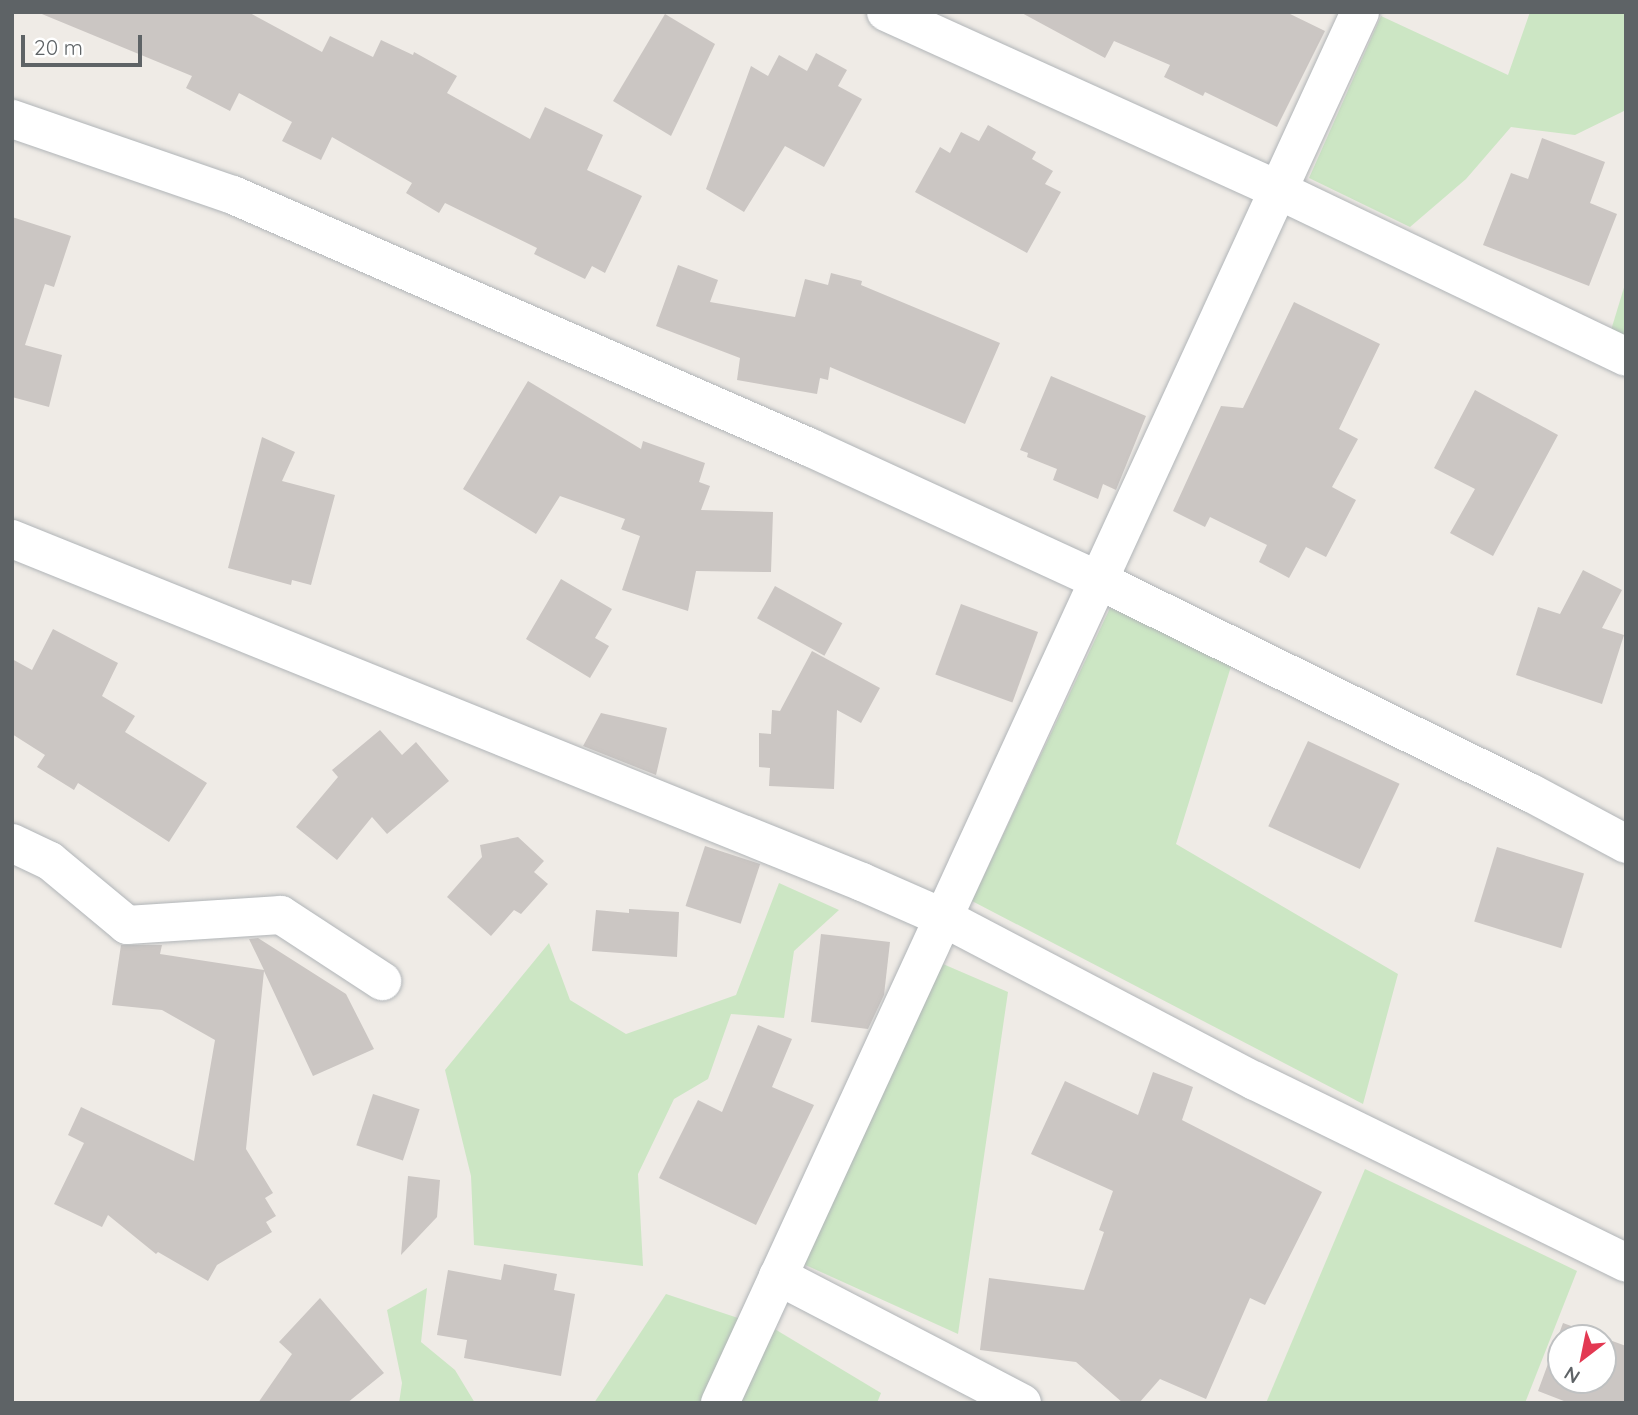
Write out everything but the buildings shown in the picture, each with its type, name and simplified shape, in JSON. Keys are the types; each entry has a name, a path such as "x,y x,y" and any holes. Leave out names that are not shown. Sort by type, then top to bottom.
{"street":[{"path":"886,12 1278,190 1626,357"},
{"path":"720,1403 944,918 1096,579 1360,12"},
{"path":"12,119 233,195 811,448 1096,579 1531,793 1626,844"},
{"path":"12,539 862,882 944,918 1255,1081 1626,1263"},
{"path":"12,843 50,861 127,925 281,915 382,981"},
{"path":"778,1276 1022,1403"}],"green space":[{"path":"1530,12 1626,12 1626,110 1575,135 1511,127 1466,179 1410,227 1309,178 1381,16 1508,75"},
{"path":"1626,281 1626,345 1608,340"},
{"path":"1110,608 1233,660 1176,844 1398,974 1363,1104 972,901"},
{"path":"779,883 839,910 794,951 784,1018 731,1014 708,1079 674,1099 638,1174 643,1266 474,1245 471,1176 445,1070 549,943 570,1000 626,1034 736,995"},
{"path":"936,961 1008,992 958,1334 801,1263"},
{"path":"1365,1169 1577,1271 1556,1324 1547,1324 1547,1347 1525,1403 1266,1403"},
{"path":"427,1288 421,1342 455,1370 475,1403 399,1403 402,1383 387,1310"},
{"path":"666,1294 741,1319 702,1403 594,1403"},
{"path":"768,1325 881,1393 877,1403 736,1403"}]}
